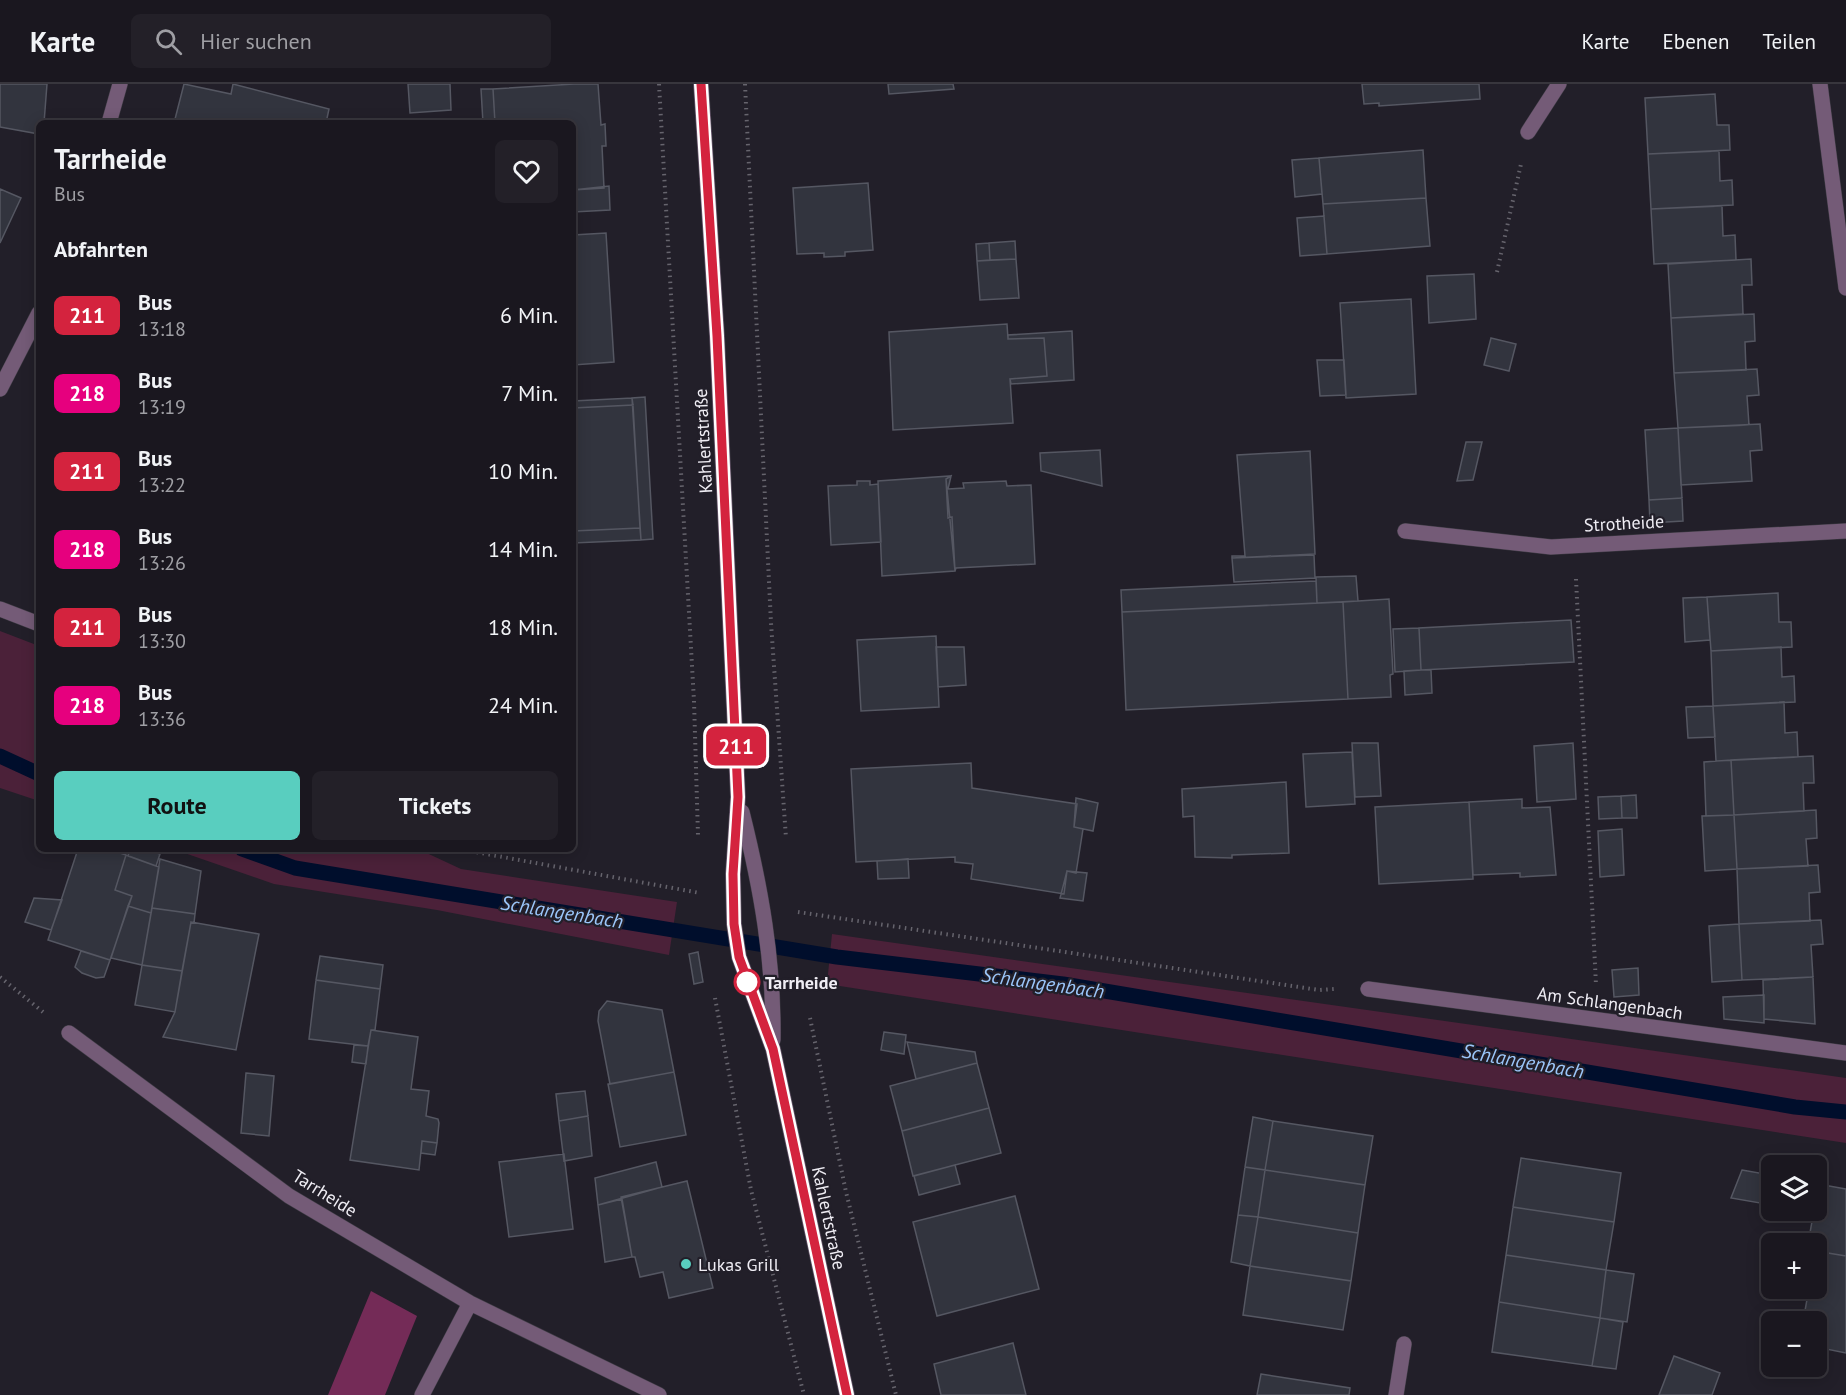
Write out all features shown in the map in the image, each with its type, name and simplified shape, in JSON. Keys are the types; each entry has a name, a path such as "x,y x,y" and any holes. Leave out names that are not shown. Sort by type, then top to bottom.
{"street":[{"path":"110,120 120,84"},
{"name":"Kahlertstraße","path":"701,84 718,359 738,797 733,874 734,924 739,957 773,1049 847,1395"},
{"path":"1528,132 1559,84"},
{"path":"1820,84 1846,288"},
{"path":"0,389 36,319"},
{"name":"Strotheide","path":"1405,531 1551,547 1846,531"},
{"path":"0,609 36,623"},
{"name":"Kahlertstraße","path":"738,797 759,879 767,931 771,961 773,1049"},
{"name":"Am Schlangenbach","path":"1368,989 1846,1053"},
{"name":"Tarrheide","path":"69,1033 289,1196 470,1303 659,1395"},
{"path":"422,1395 470,1303"},
{"path":"1396,1395 1404,1344"}],"path":[{"path":"659,84 693,689 699,846"},
{"path":"745,84 771,623 787,849"},
{"path":"1497,272 1528,132"},
{"path":"1574,546 1598,1021"},
{"path":"475,852 701,894 701,882"},
{"path":"792,911 1319,990 1368,989"},
{"path":"0,977 69,1033"},
{"path":"714,995 751,1190 804,1395"},
{"path":"808,1009 846,1191 896,1395"}],"shaded area":[{"path":"0,631 36,645 36,800 0,788"},
{"path":"182,852 424,852 461,869 677,902 669,955 437,910 274,884"},
{"path":"832,934 1846,1078 1846,1143 827,984"},
{"path":"371,1291 417,1316 385,1395 328,1395"}],"building":[{"path":"0,84 47,84 44,120 36,120 36,133 0,127"},
{"path":"184,84 231,94 233,84 329,109 327,120 175,120"},
{"path":"408,84 450,84 451,110 410,113"},
{"path":"598,84 601,125 605,124 606,146 602,146 604,188 576,190 576,120 495,120 493,89"},
{"path":"888,84 953,84 954,89 889,94"},
{"path":"1362,84 1479,84 1480,99 1379,106 1379,103 1364,104"},
{"path":"481,89 493,89 495,120 483,120"},
{"path":"1715,94 1717,125 1729,125 1730,150 1648,154 1645,98"},
{"path":"1423,150 1426,198 1323,204 1319,158"},
{"path":"1719,151 1720,181 1732,180 1733,205 1651,209 1648,154"},
{"path":"1319,158 1322,194 1295,197 1292,160"},
{"path":"868,183 873,250 845,252 845,256 824,257 824,253 797,254 793,188"},
{"path":"609,186 610,210 576,212 576,190"},
{"path":"0,189 21,198 0,243"},
{"path":"1426,198 1430,246 1327,254 1323,204"},
{"path":"1722,206 1723,236 1735,235 1736,260 1654,264 1651,209"},
{"path":"1324,216 1327,254 1300,256 1297,218"},
{"path":"606,233 614,362 576,365 576,235"},
{"path":"1015,241 1016,259 990,260 989,243"},
{"path":"989,243 990,260 977,261 976,244"},
{"path":"1016,259 1019,298 980,300 977,261"},
{"path":"1751,259 1752,285 1742,285 1743,314 1671,318 1668,264"},
{"path":"1474,274 1476,319 1429,323 1427,276"},
{"path":"1411,299 1416,394 1346,398 1340,303"},
{"path":"1754,314 1755,341 1745,342 1746,370 1674,373 1671,318"},
{"path":"1007,324 1008,339 1044,338 1047,376 1010,379 1013,423 893,430 889,332"},
{"path":"1072,331 1074,380 1011,384 1010,379 1047,376 1044,338 1008,339 1008,335"},
{"path":"1491,338 1516,344 1509,371 1484,365"},
{"path":"1317,360 1344,360 1346,395 1320,396"},
{"path":"1757,369 1759,395 1747,396 1749,425 1678,428 1674,373"},
{"path":"645,397 653,539 641,540 632,398"},
{"path":"632,398 633,405 576,408 576,401"},
{"path":"633,405 640,528 576,531 576,408"},
{"path":"1760,424 1762,450 1750,451 1752,481 1681,485 1678,428"},
{"path":"1678,428 1682,498 1649,500 1645,430"},
{"path":"1466,442 1482,442 1473,480 1457,481"},
{"path":"1100,450 1102,486 1041,471 1040,453"},
{"path":"1310,451 1315,554 1232,558 1232,556 1245,556 1237,455"},
{"path":"950,476 946,479 948,518 952,517 955,571 882,576 878,481"},
{"path":"951,476 948,489 964,488 963,483 1006,481 1007,486 1031,485 1035,564 956,568 955,571 946,479"},
{"path":"857,481 870,481 870,485 878,484 881,542 831,545 828,486 857,485"},
{"path":"1682,498 1683,521 1650,523 1649,500"},
{"path":"640,528 641,540 576,543 576,531"},
{"path":"1314,555 1315,578 1234,582 1232,558"},
{"path":"1356,576 1358,601 1317,603 1316,577"},
{"path":"1316,581 1317,603 1122,612 1121,590"},
{"path":"1778,593 1779,622 1791,622 1792,647 1711,651 1707,597"},
{"path":"1707,597 1710,640 1685,642 1683,598"},
{"path":"1389,599 1393,674 1390,675 1391,697 1348,699 1343,602"},
{"path":"1343,602 1348,699 1126,710 1122,612"},
{"path":"1571,620 1574,662 1421,670 1419,628"},
{"path":"1419,628 1421,670 1395,672 1393,629"},
{"path":"936,636 939,707 861,711 857,640"},
{"path":"936,647 964,647 966,685 938,687"},
{"path":"1781,647 1782,677 1794,676 1795,702 1713,706 1711,651"},
{"path":"1431,670 1432,693 1405,695 1404,671"},
{"path":"1784,702 1785,733 1797,732 1798,757 1716,761 1713,706"},
{"path":"1713,706 1715,737 1688,738 1686,707"},
{"path":"1352,743 1378,743 1381,796 1355,797"},
{"path":"1573,743 1576,799 1537,802 1534,746"},
{"path":"1352,752 1355,804 1306,807 1303,754"},
{"path":"1813,756 1814,783 1803,783 1804,811 1734,815 1731,760"},
{"path":"1731,760 1734,815 1706,816 1704,762"},
{"path":"971,763 972,788 1077,804 1074,827 1083,829 1076,873 1067,871 1064,894 971,879 973,864 955,862 955,857 856,862 851,769"},
{"path":"1286,782 1289,853 1232,855 1232,858 1195,857 1194,816 1183,817 1182,789"},
{"path":"1636,795 1637,818 1622,818 1621,796"},
{"path":"1621,796 1622,818 1599,819 1598,797"},
{"path":"1076,798 1098,803 1093,831 1074,827"},
{"path":"1522,799 1522,808 1550,807 1556,875 1520,877 1520,873 1473,875 1469,802"},
{"path":"1469,802 1473,879 1379,884 1375,807"},
{"path":"1816,810 1817,838 1806,839 1808,866 1737,869 1734,815"},
{"path":"1734,815 1737,869 1705,871 1702,816"},
{"path":"1622,829 1624,875 1600,877 1598,831"},
{"path":"77,852 117,852 126,855 115,890 132,896 110,960 48,940"},
{"path":"129,852 160,854 156,866 128,856"},
{"path":"126,855 159,867 151,913 128,906 132,896 115,890"},
{"path":"160,859 201,871 195,914 152,908"},
{"path":"908,859 909,878 878,879 877,861"},
{"path":"1818,865 1820,892 1809,893 1810,921 1739,924 1737,869"},
{"path":"1067,871 1087,873 1083,901 1060,898"},
{"path":"34,898 62,900 51,930 25,922"},
{"path":"128,906 151,913 142,965 111,958"},
{"path":"152,908 195,914 194,923 191,922 182,971 142,965"},
{"path":"1821,920 1823,944 1811,945 1813,977 1742,980 1739,924"},
{"path":"191,922 259,934 236,1050 163,1037 175,1012"},
{"path":"1739,924 1742,980 1712,982 1709,926"},
{"path":"81,951 110,960 104,977 96,978 82,973 75,967"},
{"path":"698,952 703,982 694,984 689,954"},
{"path":"320,956 383,965 380,989 316,980"},
{"path":"142,965 182,971 175,1012 135,1005"},
{"path":"1638,968 1639,995 1614,997 1612,970"},
{"path":"1813,977 1815,1024 1764,1019 1763,980"},
{"path":"316,980 380,989 375,1030 371,1030 368,1046 309,1039"},
{"path":"1764,995 1764,1023 1724,1019 1723,997"},
{"path":"607,1001 662,1010 674,1072 610,1084 598,1021 599,1011"},
{"path":"371,1030 418,1037 411,1089 429,1091 426,1116 438,1119 439,1123 437,1143 422,1141 419,1170 350,1160"},
{"path":"884,1032 906,1035 904,1054 881,1050"},
{"path":"907,1042 975,1052 977,1063 916,1079"},
{"path":"354,1045 368,1046 366,1064 352,1062"},
{"path":"977,1063 989,1108 902,1131 890,1086"},
{"path":"674,1072 686,1135 620,1147 608,1084"},
{"path":"246,1073 274,1076 269,1136 241,1133"},
{"path":"585,1091 588,1116 559,1121 556,1094"},
{"path":"989,1108 1001,1153 913,1176 902,1131"},
{"path":"588,1116 592,1156 564,1161 559,1121"},
{"path":"1253,1117 1273,1121 1265,1170 1245,1167"},
{"path":"1273,1121 1373,1136 1365,1185 1265,1170"},
{"path":"422,1141 437,1143 435,1155 421,1153"},
{"path":"564,1154 573,1229 509,1237 499,1162"},
{"path":"1521,1158 1621,1173 1614,1222 1513,1207"},
{"path":"656,1162 662,1187 598,1205 595,1178"},
{"path":"955,1165 960,1184 919,1195 914,1176"},
{"path":"1245,1167 1265,1170 1258,1217 1238,1215"},
{"path":"1265,1170 1365,1185 1358,1233 1258,1217"},
{"path":"1742,1170 1761,1173 1760,1203 1731,1198"},
{"path":"687,1181 713,1288 669,1298 663,1272 640,1277 635,1257 632,1257 621,1197"},
{"path":"1827,1186 1846,1189 1846,1256 1827,1253 1827,1233 1810,1233 1812,1221 1827,1221"},
{"path":"1015,1196 1039,1289 937,1316 913,1222"},
{"path":"622,1199 632,1257 605,1262 598,1205"},
{"path":"1513,1207 1614,1222 1606,1270 1506,1255"},
{"path":"1238,1215 1258,1217 1250,1266 1231,1262"},
{"path":"1258,1217 1358,1233 1351,1281 1250,1266"},
{"path":"1827,1253 1846,1256 1846,1353 1827,1349 1827,1311 1805,1311 1807,1299 1827,1299"},
{"path":"1506,1255 1606,1270 1600,1318 1499,1302"},
{"path":"1250,1266 1351,1281 1343,1330 1243,1315"},
{"path":"1606,1270 1634,1274 1627,1322 1600,1318"},
{"path":"1499,1302 1600,1318 1592,1366 1492,1352"},
{"path":"1600,1318 1623,1322 1616,1369 1592,1366"},
{"path":"1013,1343 1026,1395 941,1395 934,1364"},
{"path":"1674,1356 1720,1373 1712,1395 1659,1395"},
{"path":"1261,1374 1350,1388 1349,1395 1257,1395"}],"waterway":[{"name":"Schlangenbach","path":"0,756 36,773"},
{"name":"Schlangenbach","path":"250,852 295,868 837,957 1063,984 1795,1107 1846,1112"}],"bus line":[{"name":"211","path":"701,84 723,440 738,797 733,874 734,924 739,957 750,993 773,1049 847,1395"}],"place":[{"name":"Tarrheide","path":"747,982"},
{"name":"Lukas Grill","path":"686,1264"}]}
